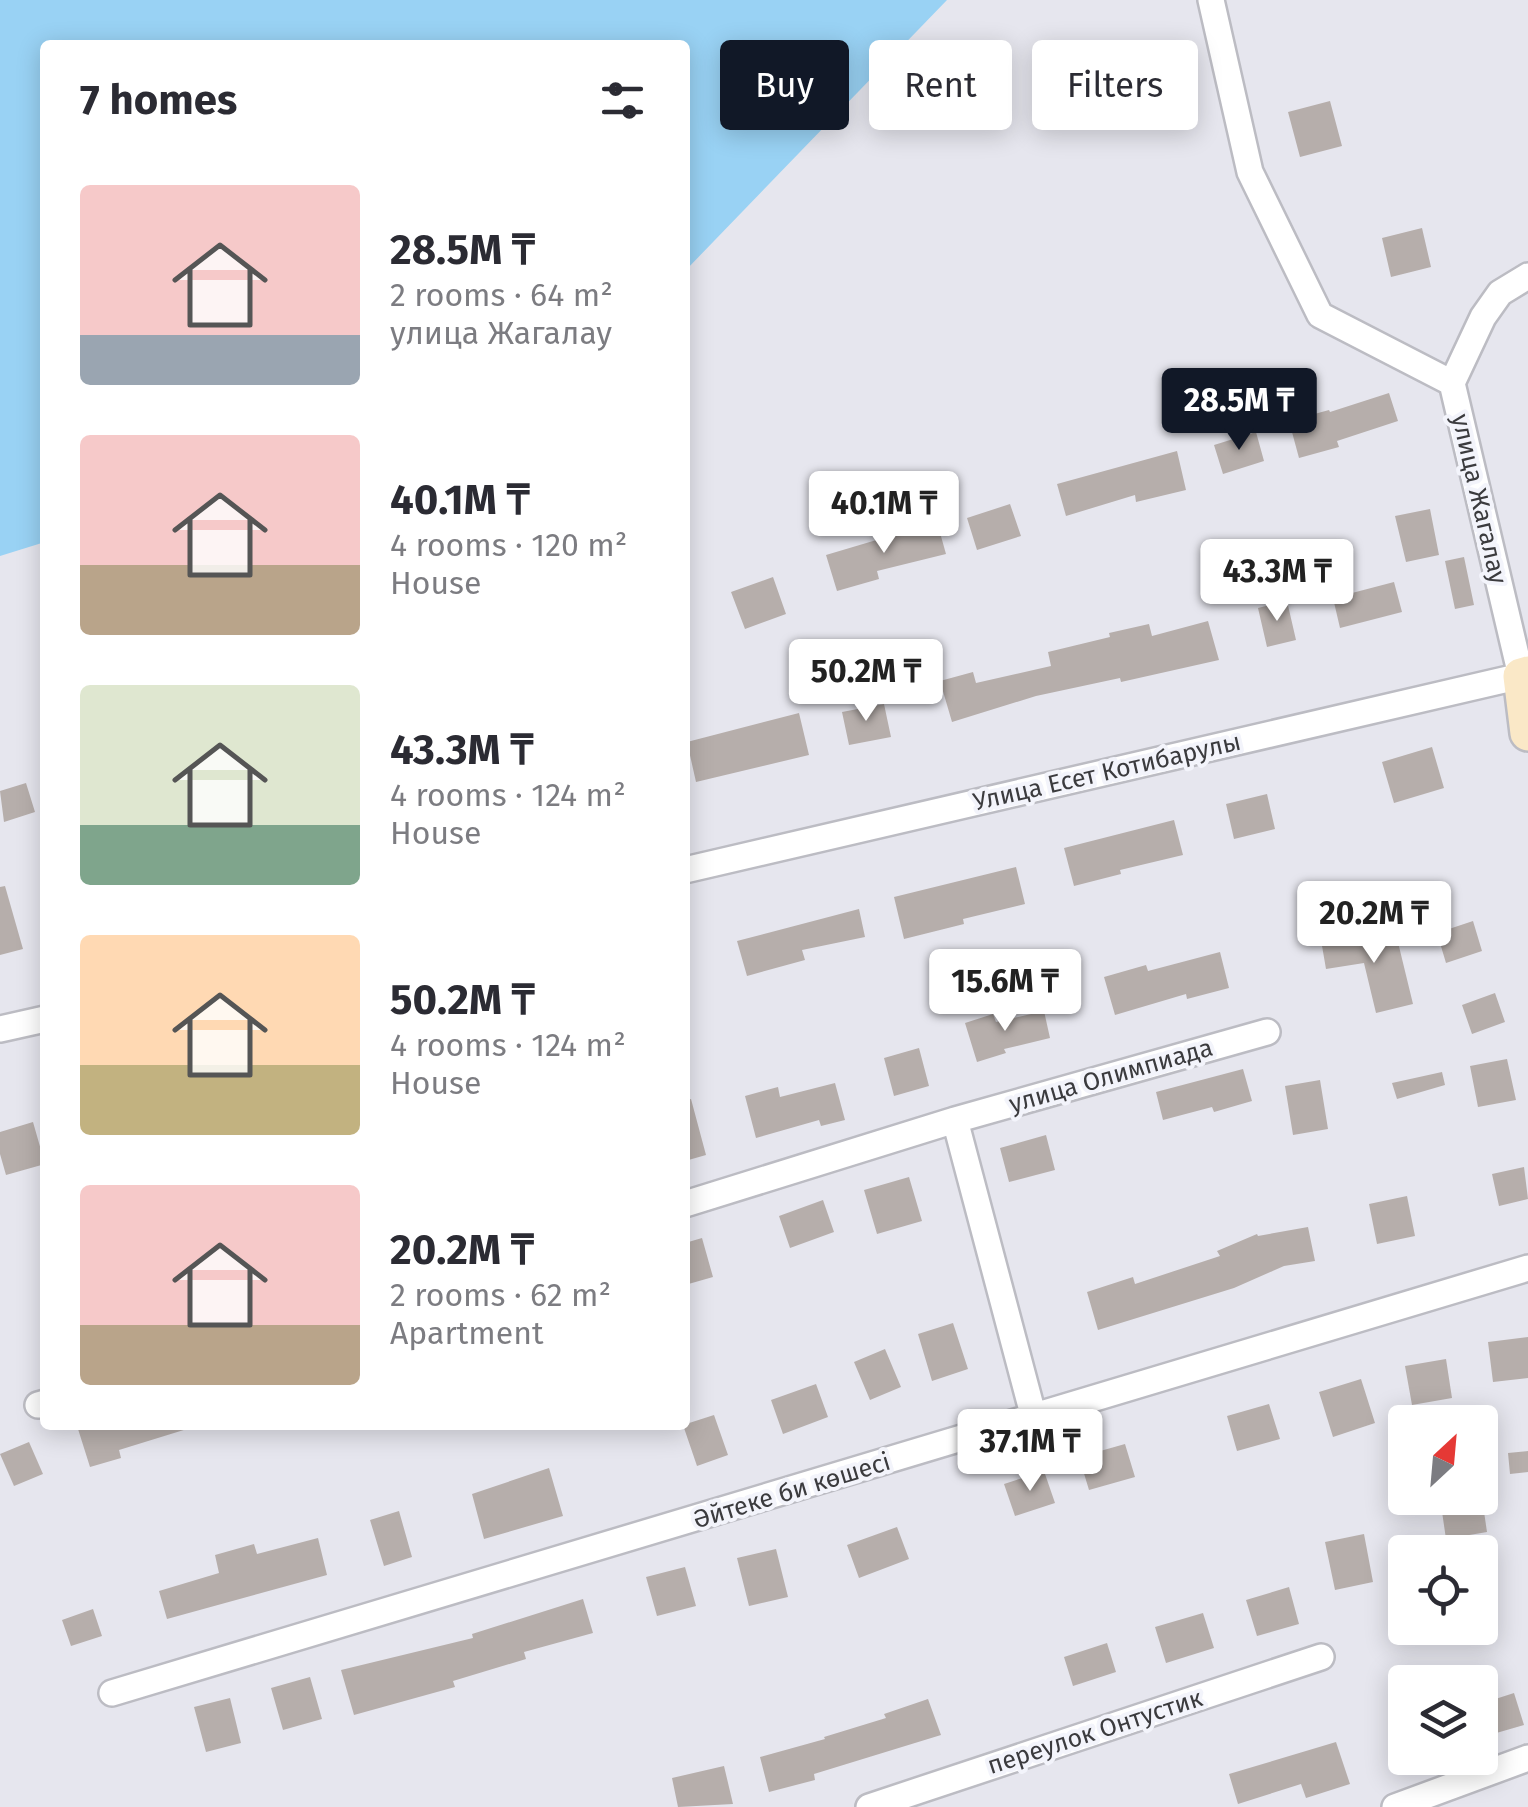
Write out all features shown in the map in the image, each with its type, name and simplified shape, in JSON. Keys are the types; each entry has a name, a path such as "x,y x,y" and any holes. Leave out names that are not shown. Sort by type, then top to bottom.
{"main road":[{"path":"1524,675 1528,733"}],"street":[{"name":"улица Жагалау","path":"1210,0 1250,172 1320,314 1452,384 1524,675"},
{"path":"1452,384 1483,316 1500,293 1528,276"},
{"name":"Улица Есет Котибарулы","path":"690,869 1524,675"},
{"path":"0,1029 40,1020"},
{"name":"улица Олимпиада","path":"690,1202 955,1120 1267,1032"},
{"path":"955,1120 1034,1418"},
{"name":"Әйтеке би көшесі","path":"112,1693 1528,1268"},
{"name":"переулок Онтустик","path":"869,1807 1321,1657"},
{"path":"1396,1807 1528,1758"}],"water":[{"path":"0,0 947,0 908,40 869,40 869,81 849,101 849,40 720,40 720,130 821,130 690,266 690,40 40,40 40,544 0,556"}],"building":[{"path":"1330,101 1342,146 1300,157 1288,112"},
{"path":"1422,228 1431,267 1391,277 1382,238"},
{"path":"1389,393 1398,421 1337,441 1339,447 1299,458 1289,421"},
{"path":"1256,432 1264,461 1223,474 1214,445"},
{"path":"1177,451 1186,490 1136,502 1135,495 1066,516 1057,484"},
{"path":"1010,504 1021,536 977,550 967,518"},
{"path":"1430,509 1439,555 1406,562 1395,516"},
{"path":"937,522 946,554 877,571 879,579 837,591 826,555"},
{"path":"1464,557 1474,605 1455,609 1445,561"},
{"path":"773,577 786,614 745,629 731,592"},
{"path":"1394,582 1402,612 1340,628 1333,598"},
{"path":"1287,601 1296,640 1267,647 1258,608"},
{"path":"1208,621 1219,660 1036,696 952,722 940,681 973,672 976,683 1051,666 1048,652 1149,624 1152,636"},
{"path":"884,704 891,737 849,745 842,712"},
{"path":"799,713 809,755 696,782 690,741"},
{"path":"1432,747 1444,788 1394,803 1382,762"},
{"path":"26,783 35,812 4,822 0,791"},
{"path":"1267,794 1275,829 1234,839 1226,804"},
{"path":"1174,820 1183,855 1074,886 1064,848"},
{"path":"1016,867 1025,904 904,939 894,897"},
{"path":"5,886 23,949 0,955 0,887"},
{"path":"859,909 865,937 802,950 805,960 747,976 737,941"},
{"path":"1473,921 1482,951 1446,963 1437,933"},
{"path":"1395,930 1413,1004 1376,1013 1364,963 1326,969 1321,940 1353,935 1353,941"},
{"path":"1220,952 1229,988 1187,999 1186,994 1115,1015 1104,977 1146,965 1148,971"},
{"path":"1495,993 1505,1022 1472,1034 1462,1005"},
{"path":"1044,1011 1050,1038 1004,1049 1006,1053 977,1062 965,1023 993,1014 996,1022"},
{"path":"919,1048 929,1086 894,1096 884,1058"},
{"path":"1507,1059 1516,1100 1478,1107 1470,1066"},
{"path":"1243,1069 1252,1101 1163,1120 1156,1092"},
{"path":"1442,1072 1445,1085 1397,1099 1392,1083"},
{"path":"1320,1080 1328,1129 1293,1135 1285,1086"},
{"path":"835,1083 845,1120 821,1126 819,1120 756,1138 745,1096 778,1087 780,1097"},
{"path":"690,1099 706,1155 690,1160"},
{"path":"33,1122 40,1146 40,1165 6,1175 0,1154 0,1132"},
{"path":"1046,1135 1055,1170 1009,1182 1000,1148"},
{"path":"1524,1167 1528,1199 1499,1206 1492,1174"},
{"path":"909,1177 922,1221 877,1234 864,1190"},
{"path":"1407,1196 1415,1236 1377,1244 1369,1204"},
{"path":"823,1200 834,1232 790,1248 779,1216"},
{"path":"1308,1227 1315,1261 1284,1266 1234,1288 1098,1330 1087,1292 1133,1277 1135,1284 1220,1256 1217,1251 1257,1234"},
{"path":"702,1238 713,1277 690,1284 690,1242"},
{"path":"953,1323 968,1369 932,1381 918,1334"},
{"path":"1528,1337 1528,1378 1493,1382 1488,1342"},
{"path":"885,1349 901,1387 870,1400 854,1362"},
{"path":"1446,1359 1452,1398 1412,1405 1405,1366"},
{"path":"1361,1379 1375,1423 1333,1437 1319,1392"},
{"path":"816,1384 828,1417 783,1434 771,1400"},
{"path":"1269,1404 1280,1439 1237,1451 1227,1416"},
{"path":"714,1415 728,1455 697,1466 685,1430 690,1430 690,1423"},
{"path":"78,1430 184,1430 119,1450 121,1458 90,1467"},
{"path":"29,1442 43,1474 14,1486 0,1454"},
{"path":"1125,1444 1135,1477 1089,1490 1079,1457"},
{"path":"1528,1451 1528,1472 1510,1474 1508,1453"},
{"path":"549,1468 563,1516 484,1539 472,1494"},
{"path":"1044,1471 1055,1503 1015,1516 1004,1484"},
{"path":"399,1511 412,1557 384,1566 370,1520"},
{"path":"1442,1515 1484,1515 1487,1532 1445,1535"},
{"path":"897,1527 909,1559 859,1578 847,1545"},
{"path":"1364,1534 1373,1582 1335,1590 1325,1542"},
{"path":"318,1538 327,1575 167,1619 159,1591 219,1573 215,1555 254,1544 257,1554"},
{"path":"776,1549 788,1597 749,1606 737,1558"},
{"path":"685,1567 696,1606 657,1616 646,1577"},
{"path":"1289,1587 1299,1624 1257,1636 1246,1600"},
{"path":"583,1599 593,1633 524,1652 526,1659 453,1681 455,1687 354,1715 341,1670 473,1638 472,1634"},
{"path":"93,1609 102,1636 71,1646 62,1620"},
{"path":"1203,1613 1214,1648 1166,1663 1155,1627"},
{"path":"1107,1643 1116,1672 1073,1686 1064,1657"},
{"path":"310,1677 322,1719 283,1730 271,1688"},
{"path":"1514,1693 1524,1725 1498,1733 1498,1698"},
{"path":"230,1698 241,1743 206,1752 194,1707"},
{"path":"928,1699 941,1735 814,1774 815,1780 769,1792 760,1757 886,1718 884,1714"},
{"path":"1336,1742 1350,1784 1306,1798 1301,1784 1238,1804 1229,1774"},
{"path":"724,1766 733,1804 678,1807 672,1778"}]}
